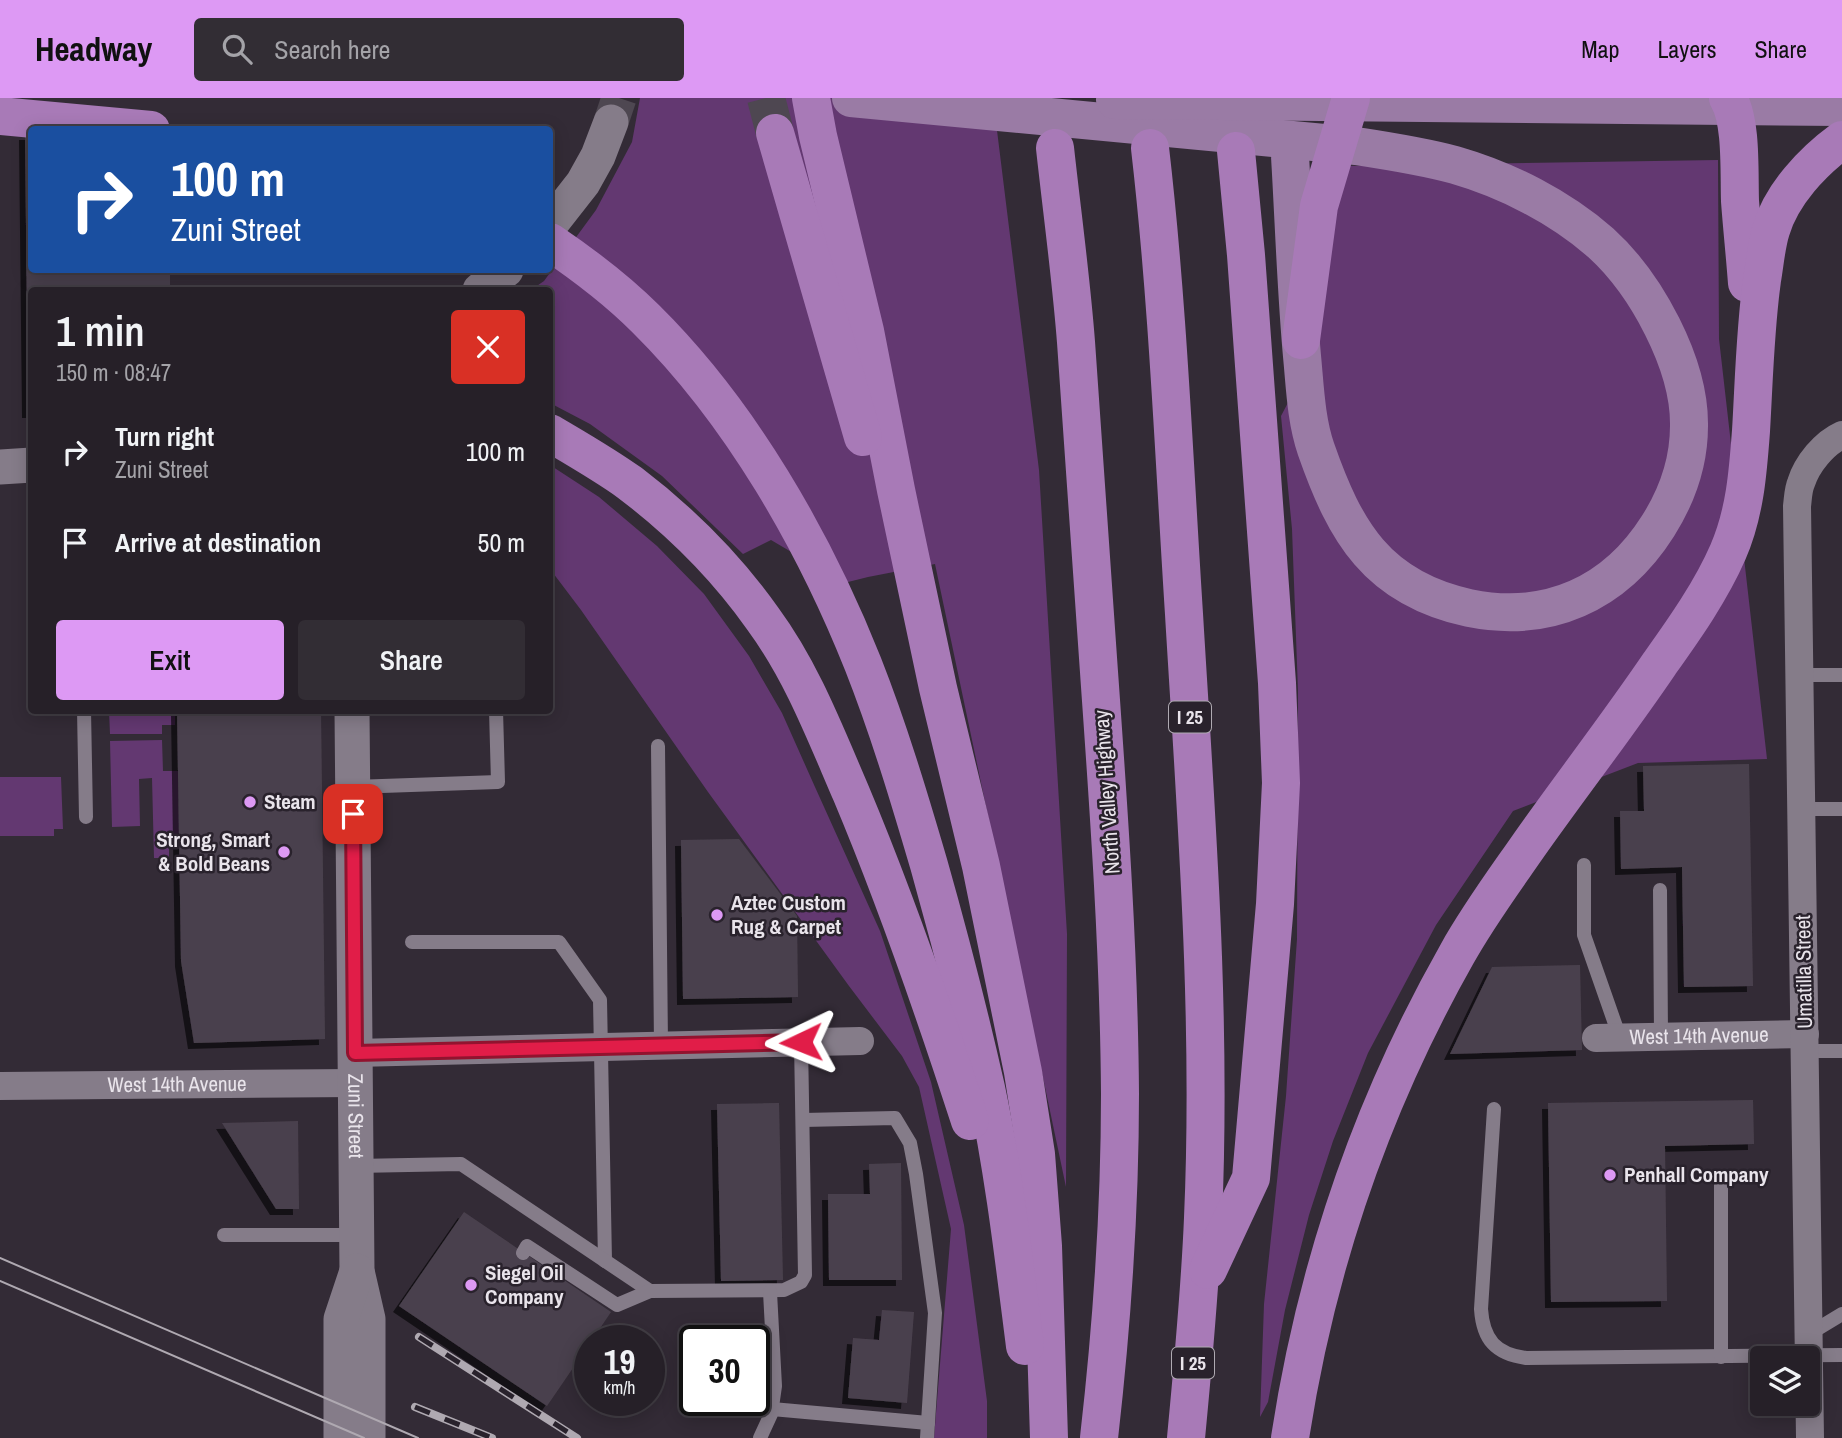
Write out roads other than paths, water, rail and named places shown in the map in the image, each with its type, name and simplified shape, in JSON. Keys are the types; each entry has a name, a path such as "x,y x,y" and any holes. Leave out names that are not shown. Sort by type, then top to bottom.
{"highway":[{"path":"811,98 865,331 938,688 989,905 1023,1072 1034,1140 1043,1246 1049,1438"},
{"path":"1301,340 1319,206 1351,98"},
{"path":"1731,102 1737,122 1740,204 1754,376"},
{"path":"0,116 107,126"},
{"path":"775,133 938,688"},
{"path":"1290,1438 1303,1362 1348,1199 1380,1109 1415,1033 1459,951 1509,874 1675,641 1716,577 1730,549 1746,492 1759,303 1772,227 1792,190 1808,169 1842,140"},
{"name":"North Valley Highway","path":"1055,148 1076,338 1114,887 1118,992 1120,1095 1115,1270 1099,1438"},
{"name":"I 25","path":"1150,148 1167,341 1202,947 1205,1137 1199,1287 1186,1438"},
{"path":"1199,1287 1251,1178 1275,904 1280,783 1277,684 1236,151"},
{"path":"553,232 647,319 721,405 787,508 830,588 863,664 904,779 947,933 986,1090 1025,1343 1035,1438"},
{"path":"553,435 630,483 667,513 729,576 763,618 789,657 811,700 883,869 944,1040 986,1174 1011,1271 1025,1343"}],"main road":[{"path":"851,98 1356,146 1418,156 1457,166 1519,190 1543,203 1601,244 1631,278 1667,338 1684,382 1690,422 1687,454 1675,492 1653,534 1636,558 1616,576 1564,604 1516,612 1495,611 1429,597 1388,573 1371,556 1350,526 1314,445 1306,402 1290,156"},
{"path":"868,98 1731,102 1842,107"}],"street":[{"path":"553,229 598,156 611,122"},
{"path":"484,287 502,273"},
{"name":"Umatilla Street","path":"1810,1438 1797,506 1800,483 1811,463 1823,449 1842,435"},
{"path":"0,467 28,466"},
{"name":"Zuni Street","path":"352,714 356,1236 357,1271 368,1318 368,1438"},
{"name":"West 14th Avenue","path":"1608,1038 1661,1037 1805,1043"},
{"name":"West 14th Avenue","path":"0,1086 355,1068 601,1048 860,1041"},
{"name":"Zuni Street","path":"341,1438 341,1319 357,1271"}],"lane":[{"path":"1800,675 1842,675"},
{"path":"84,714 86,817"},
{"path":"353,787 498,782 496,714"},
{"path":"658,746 661,1046"},
{"path":"1802,809 1842,809"},
{"path":"1584,865 1584,935 1608,1038"},
{"path":"1660,890 1661,1037"},
{"path":"412,942 559,942 600,1000 605,1261"},
{"path":"523,1253 527,1246 617,1305 650,1291 770,1292 784,1290 801,1282 805,1275 801,1042"},
{"path":"1805,1043 1842,1051"},
{"path":"1494,1109 1481,1310 1482,1325 1488,1338 1498,1349 1511,1356 1526,1358 1721,1357 1809,1345 1842,1355"},
{"path":"772,1409 927,1431 935,1313 910,1143 895,1118 803,1120"},
{"path":"356,1166 461,1164 650,1291"},
{"path":"1721,1185 1721,1357"},
{"path":"223,1235 356,1236"},
{"path":"760,1438 772,1409 775,1386 770,1292"},
{"path":"1809,1345 1842,1314"}],"tunnel":[{"path":"611,122 619,98"},
{"path":"766,98 775,133"}],"tram line":[{"path":"0,1258 418,1438"},
{"path":"0,1281 364,1438"}],"railway":[{"path":"419,1337 577,1438"},
{"path":"415,1407 492,1438"}],"place":[{"name":"Steam","path":"250,802"},
{"name":"Strong, Smart & Bold Beans","path":"284,852"},
{"name":"Aztec Custom Rug & Carpet","path":"717,915"},
{"name":"Penhall Company","path":"1610,1175"},
{"name":"Siegel Oil Company","path":"471,1285"}]}
